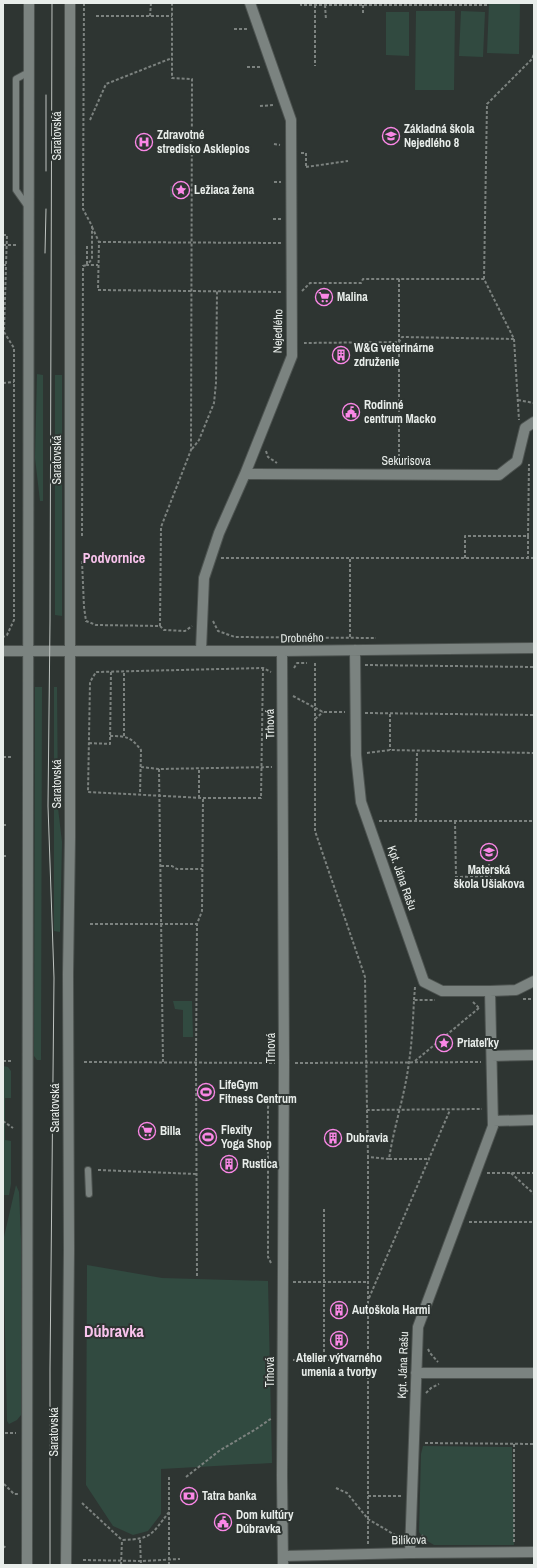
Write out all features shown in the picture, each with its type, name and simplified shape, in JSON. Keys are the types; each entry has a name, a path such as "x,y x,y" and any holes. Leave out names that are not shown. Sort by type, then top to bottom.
{"street":[{"path":"27,1565 29,3"},
{"name":"Saratovská","path":"66,1565 69,1258 68,974 70,831 70,3"},
{"name":"Nejedlého","path":"201,650 204,578 219,533 245,474 292,356 291,120 250,3"},
{"path":"521,427 534,422"},
{"name":"Sekurisova","path":"245,474 499,475 518,461 521,427"},
{"name":"Drobného","path":"3,651 282,651 534,648"},
{"name":"Kpt. Jána Rašu","path":"354,650 356,755 361,802 424,982 442,992 490,991 493,1126 418,1327 410,1553"},
{"name":"Trhová","path":"282,651 284,1560"},
{"path":"490,991 516,990 534,981"},
{"path":"492,1056 534,1055"},
{"path":"493,1121 534,1120"},
{"path":"416,1373 534,1373"},
{"name":"Bilíkova","path":"284,1560 410,1553 534,1552"}],"lane":[{"path":"88,1170 89,1194"}],"path":[{"path":"84,3 83,209 99,242 98,290 283,292 283,285"},
{"path":"150,3 150,16"},
{"path":"172,3 172,78 192,79 191,450"},
{"path":"302,3 302,5 489,5"},
{"path":"315,5 316,66"},
{"path":"325,5 326,20"},
{"path":"362,5 363,14"},
{"path":"96,16 172,16"},
{"path":"234,29 251,29"},
{"path":"521,427 519,420 514,338 484,279 487,104 532,59 534,54 534,37"},
{"path":"90,120 106,84 172,58"},
{"path":"247,67 263,66 266,73"},
{"path":"260,106 277,105 275,99"},
{"path":"274,144 283,145"},
{"path":"291,167 348,161"},
{"path":"274,182 282,181 282,189"},
{"path":"273,219 282,219 282,225"},
{"path":"82,536 83,266 87,265 92,259 92,226"},
{"path":"3,235 7,235 4,265 4,332 14,348 14,620 7,635 3,637"},
{"path":"282,237 282,250"},
{"path":"99,242 282,243"},
{"path":"87,244 87,265"},
{"path":"3,245 17,245"},
{"path":"87,265 98,266"},
{"path":"292,293 301,293 310,283 361,283 363,279 484,279"},
{"path":"399,279 399,466"},
{"path":"160,626 161,527 191,450 199,440 214,403 216,383 217,291"},
{"path":"399,342 402,337 514,338"},
{"path":"302,346 304,342 399,342"},
{"path":"3,383 14,382"},
{"path":"518,400 534,403"},
{"path":"265,448 268,456 283,465"},
{"path":"528,558 529,458"},
{"path":"465,558 465,536 528,536"},
{"path":"219,558 534,558"},
{"path":"350,558 350,638 354,650"},
{"path":"82,560 86,621 96,625 160,626 164,630 185,631 192,625"},
{"path":"213,620 218,631 235,637"},
{"path":"315,663 315,831 365,977 368,1157 368,1545 374,1544"},
{"path":"355,664 370,666 534,667"},
{"path":"263,668 261,798 199,798 88,792 90,682 96,672 111,671 263,668"},
{"path":"89,743 110,744 111,671"},
{"path":"124,671 124,736"},
{"path":"292,690 292,696 323,712 534,715"},
{"path":"314,720 323,712"},
{"path":"390,714 390,750"},
{"path":"110,736 124,736 134,740 141,750 140,794"},
{"path":"356,755 390,750 534,753"},
{"path":"416,821 417,751"},
{"path":"3,757 12,757"},
{"path":"141,768 283,767"},
{"path":"199,768 199,798"},
{"path":"159,769 163,1063"},
{"path":"197,1276 197,924 202,911 203,798"},
{"path":"378,814 382,828"},
{"path":"456,821 456,877 490,876 490,864"},
{"path":"368,822 534,821"},
{"path":"3,856 8,856"},
{"path":"161,866 172,866 177,869 202,869"},
{"path":"90,924 197,924"},
{"path":"521,999 534,999"},
{"path":"388,1159 410,1061 414,1000 437,1000"},
{"path":"471,1001 479,1008 481,1013"},
{"path":"414,1062 479,1008"},
{"path":"3,1061 12,1061"},
{"path":"272,1264 268,1257 268,1107 273,1093"},
{"path":"368,1300 450,1109"},
{"path":"367,1110 484,1109 483,1115"},
{"path":"3,1121 13,1128"},
{"path":"368,1157 388,1159 429,1159"},
{"path":"489,1166 486,1173 534,1173"},
{"path":"98,1170 196,1174"},
{"path":"511,1173 534,1194"},
{"path":"324,1209 324,1360"},
{"path":"466,1222 534,1222"},
{"path":"284,1282 368,1282"},
{"path":"427,1346 430,1353 439,1363 443,1364"},
{"path":"305,1360 368,1360"},
{"path":"424,1395 431,1388 441,1384"},
{"path":"186,1477 219,1451 256,1429 283,1410"},
{"path":"421,1443 534,1444"},
{"path":"514,1444 514,1545"},
{"path":"169,1565 170,1477"},
{"path":"4,1484 14,1494 27,1494"},
{"path":"336,1488 347,1493 368,1519 400,1538"},
{"path":"368,1496 403,1495 403,1502"},
{"path":"82,1503 122,1540 140,1540 152,1534 169,1512"},
{"path":"419,1532 424,1539 434,1545"},
{"path":"394,1542 400,1538 401,1533"},
{"path":"121,1565 122,1540"},
{"path":"140,1540 141,1565"},
{"path":"3,1548 7,1545"},
{"path":"83,1560 141,1561 180,1559"}],"green space":[{"path":"489,3 520,3 519,54 487,53"},
{"path":"416,11 455,11 454,90 415,90"},
{"path":"461,11 485,12 483,57 459,56"},
{"path":"386,12 409,12 409,56 386,55"},
{"path":"170,186 185,186 186,197 170,197"},
{"path":"37,374 43,375 43,501 40,501 35,458"},
{"path":"55,375 62,375 62,616 55,615"},
{"path":"35,687 42,687 41,1060 37,1060 34,1056"},
{"path":"54,687 57,687 58,808 62,842 60,932 54,931"},
{"path":"173,1001 192,1001 193,1037 183,1037 183,1010 175,1009"},
{"path":"3,1066 8,1067 11,1071 11,1098 5,1098 5,1140 11,1141 11,1184 9,1195 3,1195"},
{"path":"16,1185 19,1192 21,1239 21,1415 17,1420 9,1424 7,1421 3,1241"},
{"path":"87,1265 162,1278 268,1281 272,1463 161,1469 161,1514 148,1531 133,1535 113,1526 86,1485"},
{"path":"423,1446 512,1447 514,1545 434,1545 424,1539 419,1532 421,1454"}],"tram line":[{"path":"50,1565 50,1369 54,978 48,806 52,3"},
{"path":"46,95 46,171"},
{"path":"45,253 46,209"}],"place":[{"name":"Základná škola Nejedlého 8","path":"391,136"},
{"name":"Zdravotné stredisko Asklepios","path":"144,142"},
{"name":"Ležiaca žena","path":"181,190"},
{"name":"Malina","path":"324,297"},
{"name":"W&G veterinárne združenie","path":"341,355"},
{"name":"Rodinné centrum Macko","path":"351,412"},
{"name":"Materská škola Ušiakova","path":"489,852"},
{"name":"Priateľky","path":"444,1043"},
{"name":"LifeGym Fitness Centrum","path":"206,1092"},
{"name":"Billa","path":"147,1131"},
{"name":"Flexity Yoga Shop","path":"208,1137"},
{"name":"Dubravia","path":"333,1138"},
{"name":"Rustica","path":"229,1164"},
{"name":"Autoškola Harmi","path":"339,1310"},
{"name":"Atelier výtvarného umenia a tvorby","path":"339,1340"},
{"name":"Tatra banka","path":"189,1496"},
{"name":"Dom kultúry Dúbravka","path":"223,1522"}],"district":[{"name":"Podvornice","path":"114,558"},
{"name":"Dúbravka","path":"114,1331"}]}
